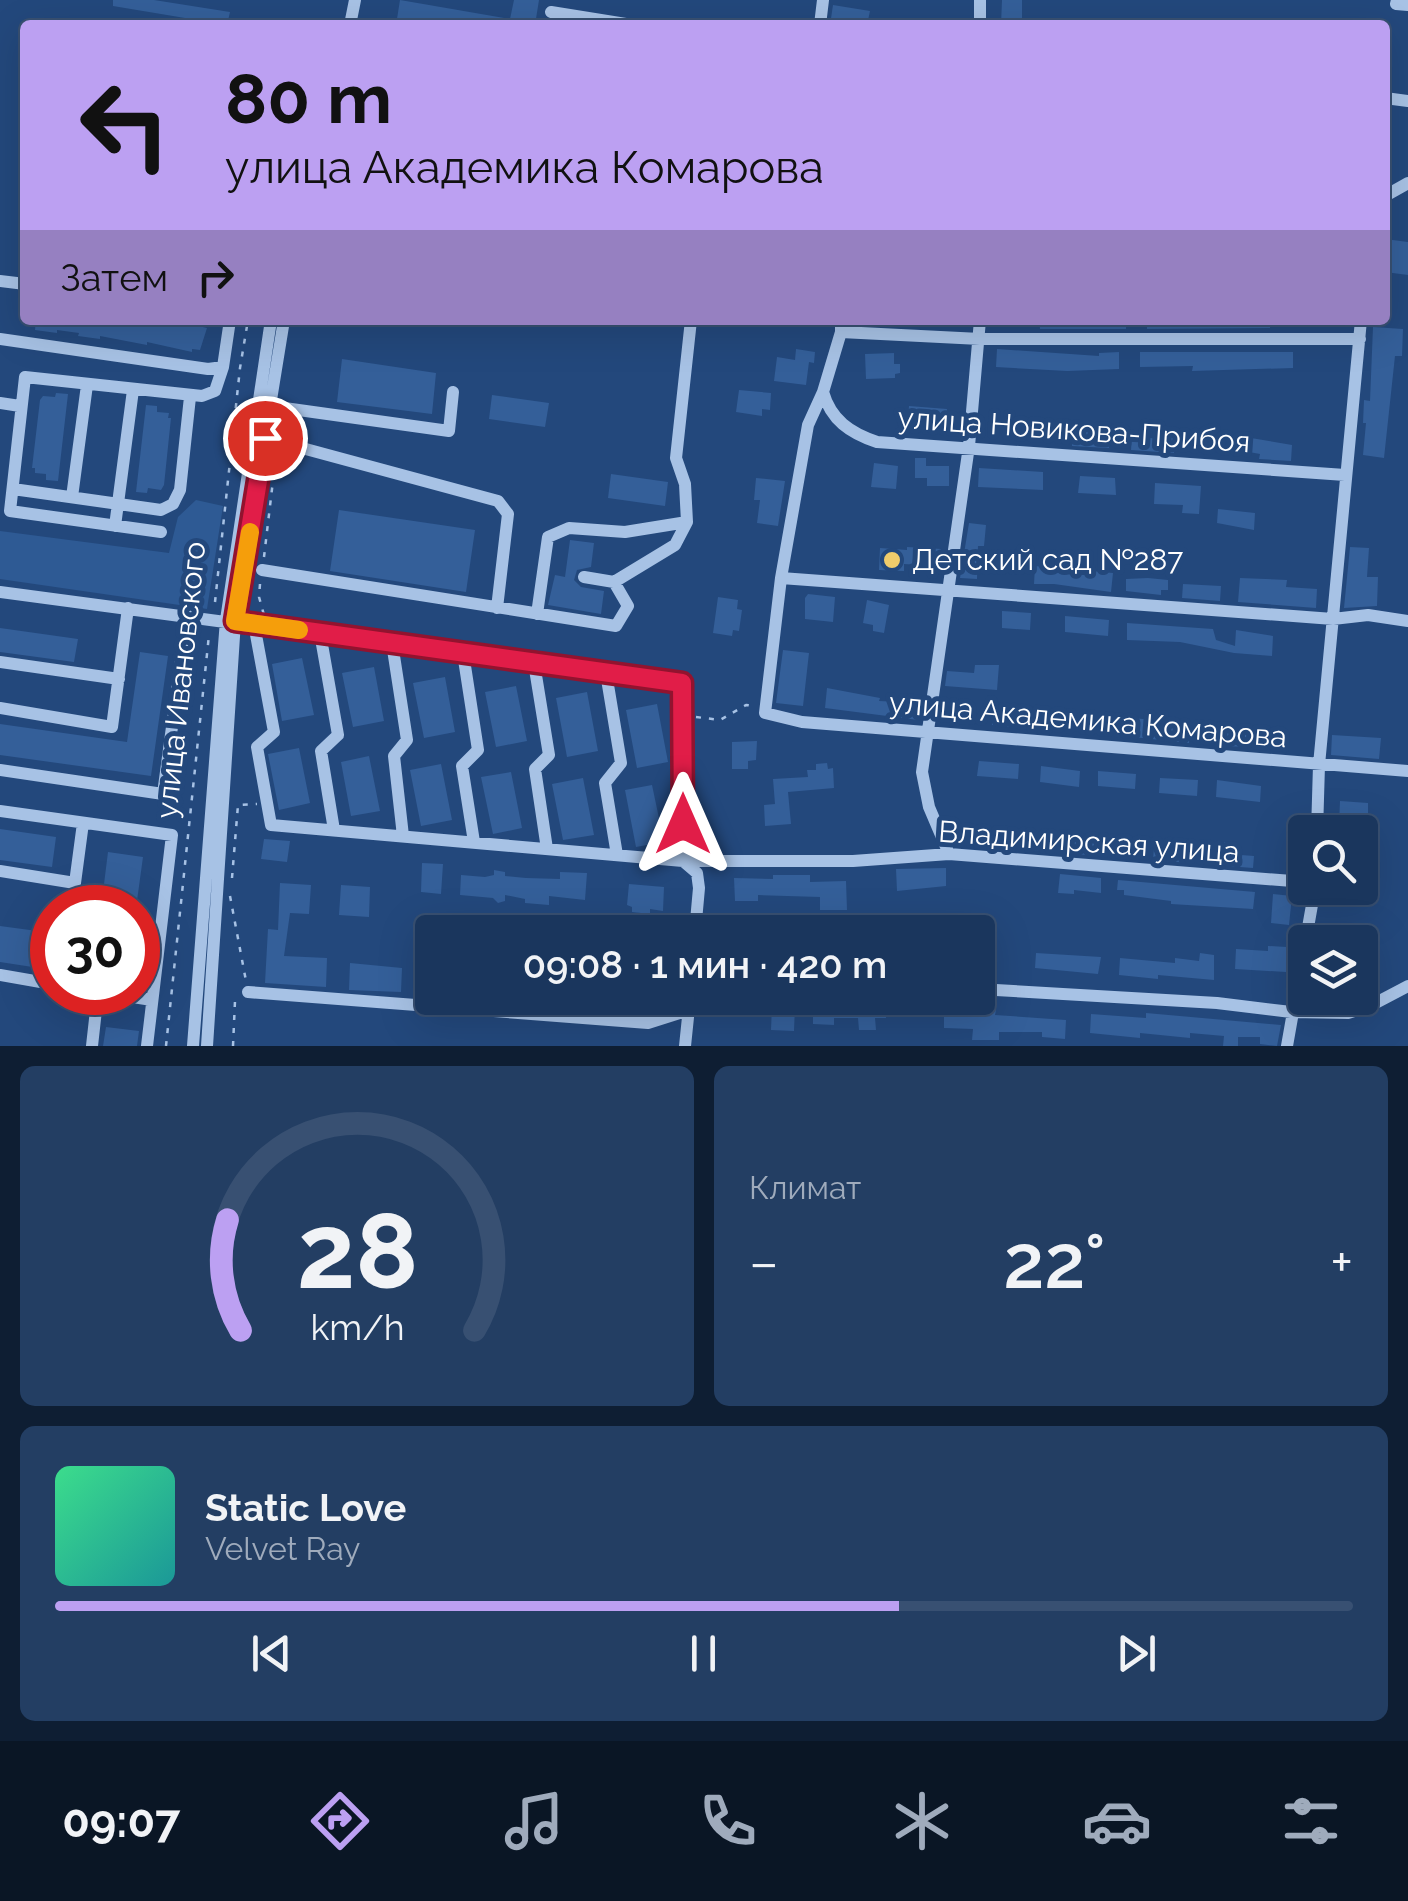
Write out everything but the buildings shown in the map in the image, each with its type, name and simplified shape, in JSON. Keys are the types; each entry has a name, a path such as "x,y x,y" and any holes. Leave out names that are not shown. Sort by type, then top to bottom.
{"street":[{"path":"1397,0 1396,4 1408,4"},
{"path":"551,12 601,20"},
{"path":"161,532 10,511 24,377 190,397 215,392 229,325"},
{"name":"улица Ивановского","path":"192,1046 230,621 270,325"},
{"name":"улица Ивановского","path":"207,1046 230,621 271,440 270,406 283,325"},
{"path":"584,577 614,582 676,544 686,522 685,484 676,458 691,325"},
{"path":"949,854 929,807 922,772 970,446 980,325"},
{"path":"1318,815 1361,325"},
{"path":"766,710 781,578 808,424 823,392 841,326 980,338 1360,339"},
{"path":"0,339 223,367"},
{"path":"72,498 87,385"},
{"path":"115,526 132,390"},
{"path":"270,406 448,431 453,392"},
{"name":"улица Новикова-Прибоя","path":"823,392 827,406 855,434 877,442 1345,475"},
{"path":"12,489 161,510 173,504 180,490 190,397"},
{"path":"0,404 20,406"},
{"path":"271,440 498,501 508,514 497,608"},
{"path":"537,614 548,537 569,528 625,532 686,522"},
{"path":"262,570 616,626 628,606 614,582"},
{"path":"781,578 1332,619 1368,615 1408,620"},
{"path":"0,592 682,683 683,860 697,872 697,915"},
{"path":"0,708 112,726 128,608"},
{"path":"0,770 163,794 200,617"},
{"path":"258,625 274,732 257,747 267,803"},
{"path":"320,633 338,736 321,751 334,830"},
{"path":"392,643 407,740 394,756 403,836"},
{"path":"462,653 478,750 462,766 474,842"},
{"path":"0,662 119,679"},
{"path":"534,663 549,756 535,768 547,849"},
{"path":"606,674 620,762 604,783 616,855"},
{"name":"улица Академика Комарова","path":"766,710 802,722 1408,771"},
{"name":"Владимирская улица","path":"267,803 272,825 616,855 683,860 853,861 949,854 1288,881"},
{"path":"0,811 172,835 160,934"},
{"path":"0,871 76,883 84,823"},
{"path":"0,976 30,981"},
{"path":"1378,1002 1408,986"},
{"path":"995,989 1288,1012"},
{"path":"248,992 415,1005"},
{"path":"92,1046 97,1015"},
{"path":"147,1046 150,1015"},
{"path":"545,1015 648,1023 665,1015"},
{"path":"685,1046 688,1015"},
{"path":"1288,1046 1291,1015"}],"path":[{"name":"улица Ивановского","path":"166,1046 200,617 247,325"},
{"path":"258,625 265,612 259,597 271,440"},
{"path":"682,716 720,720 746,706 766,710"},
{"path":"232,878 238,805 267,803"},
{"path":"230,897 248,992 234,1002 233,1046"}],"shaded area":[{"path":"196,500 223,506 207,609 0,579 0,531 169,553 178,517"}],"slow traffic":[{"path":"250,532 235,621 299,630"}],"place":[{"name":"Детский сад №287","path":"892,560"}],"route":[{"path":"265,438 235,621 682,683 683,824"}]}
